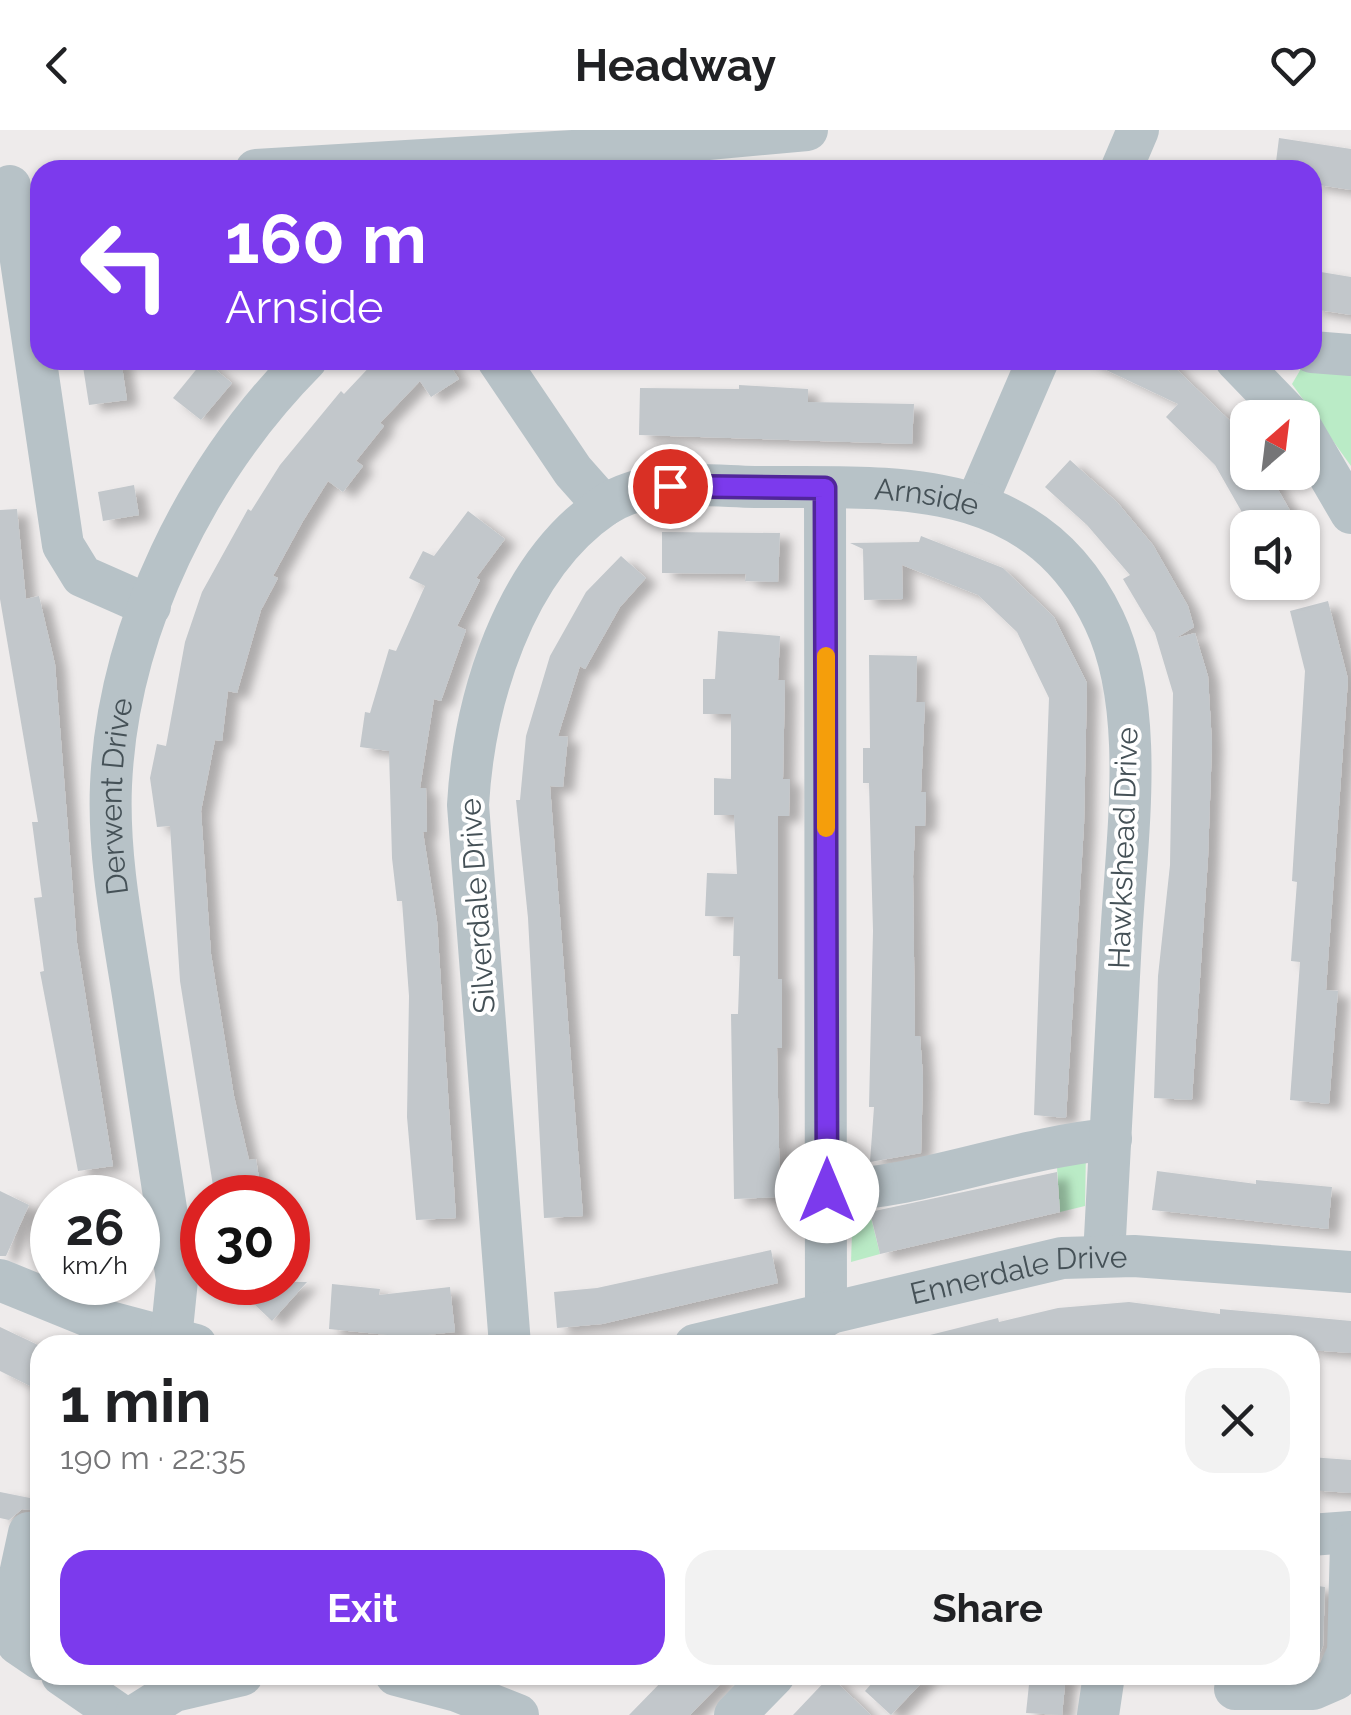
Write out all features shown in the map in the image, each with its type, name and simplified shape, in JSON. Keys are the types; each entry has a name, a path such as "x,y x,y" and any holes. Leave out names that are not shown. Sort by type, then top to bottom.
{"street":[{"path":"461,160 808,130"},
{"path":"1125,160 1138,130"},
{"path":"17,186 30,285"},
{"path":"1322,353 1351,355"},
{"path":"41,370 64,545 82,576 150,606"},
{"name":"Derwent Drive","path":"183,1335 118,898 111,785 122,700 150,606 222,463 262,408 297,370"},
{"path":"505,370 574,471 604,506"},
{"name":"Arnside","path":"604,506 645,489 670,486 929,490 976,504 1034,370"},
{"path":"1263,370 1281,400"},
{"path":"1320,460 1351,513"},
{"path":"825,488 826,1316"},
{"name":"Hawkshead Drive","path":"976,504 1008,519 1066,562 1103,616 1123,680 1128,800 1104,1256"},
{"name":"Silverdale Drive","path":"509,1335 468,805 470,758 480,710 514,619 562,546 604,506"},
{"path":"827,1191 868,1190 1054,1144 1110,1139"},
{"name":"Ennerdale Drive","path":"740,1335 1037,1262 1104,1256 1351,1272"},
{"path":"0,1280 91,1317 158,1335"},
{"path":"1320,1534 1351,1532"},
{"path":"29,1533 12,1612 18,1644 30,1652"},
{"path":"1235,1693 1313,1689 1336,1678 1348,1652 1351,1544"},
{"path":"76,1685 120,1715"},
{"path":"136,1715 174,1691 200,1685"},
{"path":"437,1685 518,1715"},
{"path":"735,1715 764,1685"},
{"path":"1098,1715 1102,1685"}],"green space":[{"path":"1351,366 1351,466 1320,423 1320,400 1304,400 1292,384 1300,370 1322,370 1322,367"},
{"path":"1086,1149 1085,1206 1060,1212 1056,1152"},
{"path":"866,1197 880,1254 851,1262 853,1202"}],"building":[{"path":"1279,138 1351,149 1351,190 1322,186 1322,160 1276,160"},
{"path":"1322,272 1351,277 1351,315 1322,311"},
{"path":"84,370 122,370 127,400 89,405"},
{"path":"196,370 216,370 232,383 201,420 173,398"},
{"path":"367,370 453,370 459,379 431,397 420,381 380,423 384,426 356,461 363,466 343,492 328,481 273,576 278,578 261,610 237,693 228,691 222,741 215,740 201,811 211,954 234,1096 249,1160 256,1159 258,1175 211,1175 180,981 170,826 157,827 150,778 157,744 166,746 185,642 202,592 248,509 251,511 280,465 341,391 344,394"},
{"path":"1106,370 1177,370 1230,421 1230,490 1278,490 1290,510 1241,510 1215,465 1166,417 1178,404"},
{"path":"739,385 808,389 808,402 914,404 912,444 639,435 640,388 739,389"},
{"path":"1070,460 1117,502 1153,545 1188,606 1194,627 1176,638 1195,633 1208,676 1212,744 1208,858 1192,1100 1154,1098 1158,976 1170,865 1173,693 1155,633 1123,579 1130,575 1087,525 1045,487"},
{"path":"134,485 139,515 103,521 98,492"},
{"path":"17,509 26,599 39,596 55,664 77,943 113,1166 78,1171 40,972 44,971 34,898 42,897 32,822 38,822 0,599 0,510"},
{"path":"468,511 505,539 476,578 480,580 457,626 466,630 441,701 434,699 420,788 426,788 427,832 423,832 437,921 456,1218 416,1220 407,1117 409,996 402,901 397,901 392,858 389,751 360,747 365,712 370,713 389,649 396,651 425,586 409,578 423,551 434,556"},
{"path":"662,532 780,533 778,582 745,581 746,574 662,573"},
{"path":"921,536 1003,568 1054,617 1087,683 1084,825 1066,1118 1034,1115 1049,698 1017,632 978,595 902,565 903,599 864,600 863,549 850,543 919,542"},
{"path":"621,556 646,578 620,607 585,669 580,666 558,736 568,737 563,787 550,786 583,1216 544,1218 528,918 516,800 520,800 526,736 550,656 586,592"},
{"path":"1328,601 1348,679 1326,990 1338,991 1329,1104 1290,1100 1300,962 1291,961 1297,882 1292,881 1305,671 1290,611"},
{"path":"718,631 780,636 778,680 785,680 783,779 790,779 789,816 778,816 778,979 782,979 782,1048 777,1048 780,1197 734,1199 731,1014 738,1014 740,956 733,956 734,917 705,916 707,873 737,874 734,815 714,815 714,778 731,779 731,714 703,714 703,679 715,679"},
{"path":"869,655 917,656 916,702 925,702 921,792 926,792 925,826 915,826 913,876 915,1036 920,1036 923,1077 921,1153 870,1162 874,1107 869,1107 873,931 869,783 863,783 863,748 870,748"},
{"path":"1157,1171 1256,1184 1256,1180 1332,1187 1328,1229 1152,1210"},
{"path":"1057,1172 1060,1212 880,1254 870,1212"},
{"path":"0,1191 29,1205 6,1256 0,1256"},
{"path":"771,1250 778,1283 602,1324 557,1328 554,1292 597,1288"},
{"path":"332,1284 380,1289 379,1295 450,1287 455,1332 388,1335 329,1329"},
{"path":"1129,1302 1220,1314 1220,1309 1351,1321 1351,1353 1320,1351 1320,1335 930,1335 1058,1308"},
{"path":"255,1305 286,1305 272,1321"},
{"path":"0,1327 30,1341 30,1386 0,1371"},
{"path":"1320,1458 1351,1460 1351,1493 1320,1491"},
{"path":"0,1492 30,1498 30,1510 22,1509 9,1520 0,1518"},
{"path":"1320,1586 1325,1587 1320,1653"},
{"path":"658,1685 719,1685 690,1715 629,1715"},
{"path":"821,1685 839,1685 871,1715 793,1715"},
{"path":"870,1685 920,1685 891,1715 865,1691"},
{"path":"1029,1685 1065,1685 1062,1715 1026,1713"}],"slow traffic":[{"path":"826,656 826,828"}],"route":[{"path":"670,486 825,488 827,1191"}]}
